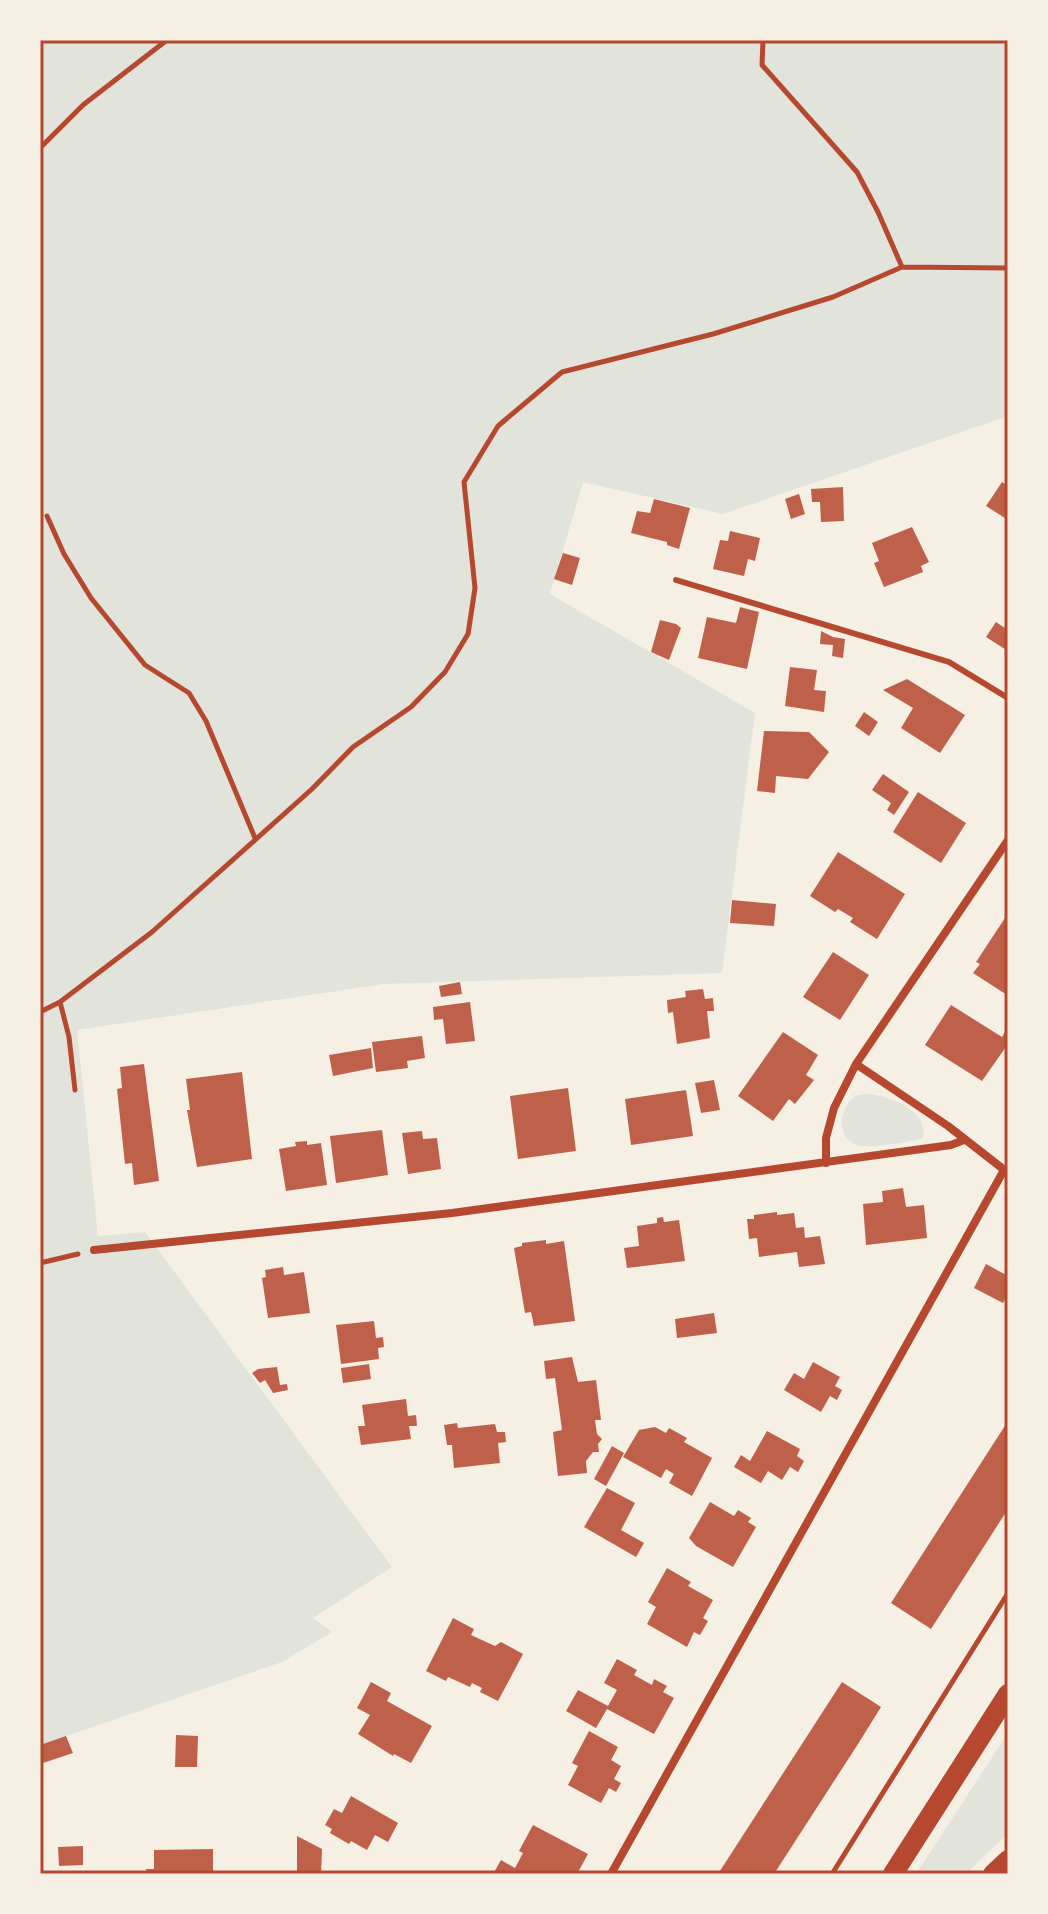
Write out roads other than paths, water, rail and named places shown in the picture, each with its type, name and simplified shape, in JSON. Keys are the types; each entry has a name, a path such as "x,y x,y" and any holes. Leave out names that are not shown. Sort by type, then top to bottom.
{"main road":[{"path":"893,1874 1008,1694"},
{"path":"993,1874 1008,1860"}],"street":[{"path":"826,1163 826,1138 834,1108 856,1064 1008,840"},
{"path":"611,1874 1006,1171 948,1126 856,1064"},
{"path":"94,1250 452,1213 826,1163 951,1145 964,1140"}],"lane":[{"path":"676,580 949,662 1008,698"}]}
